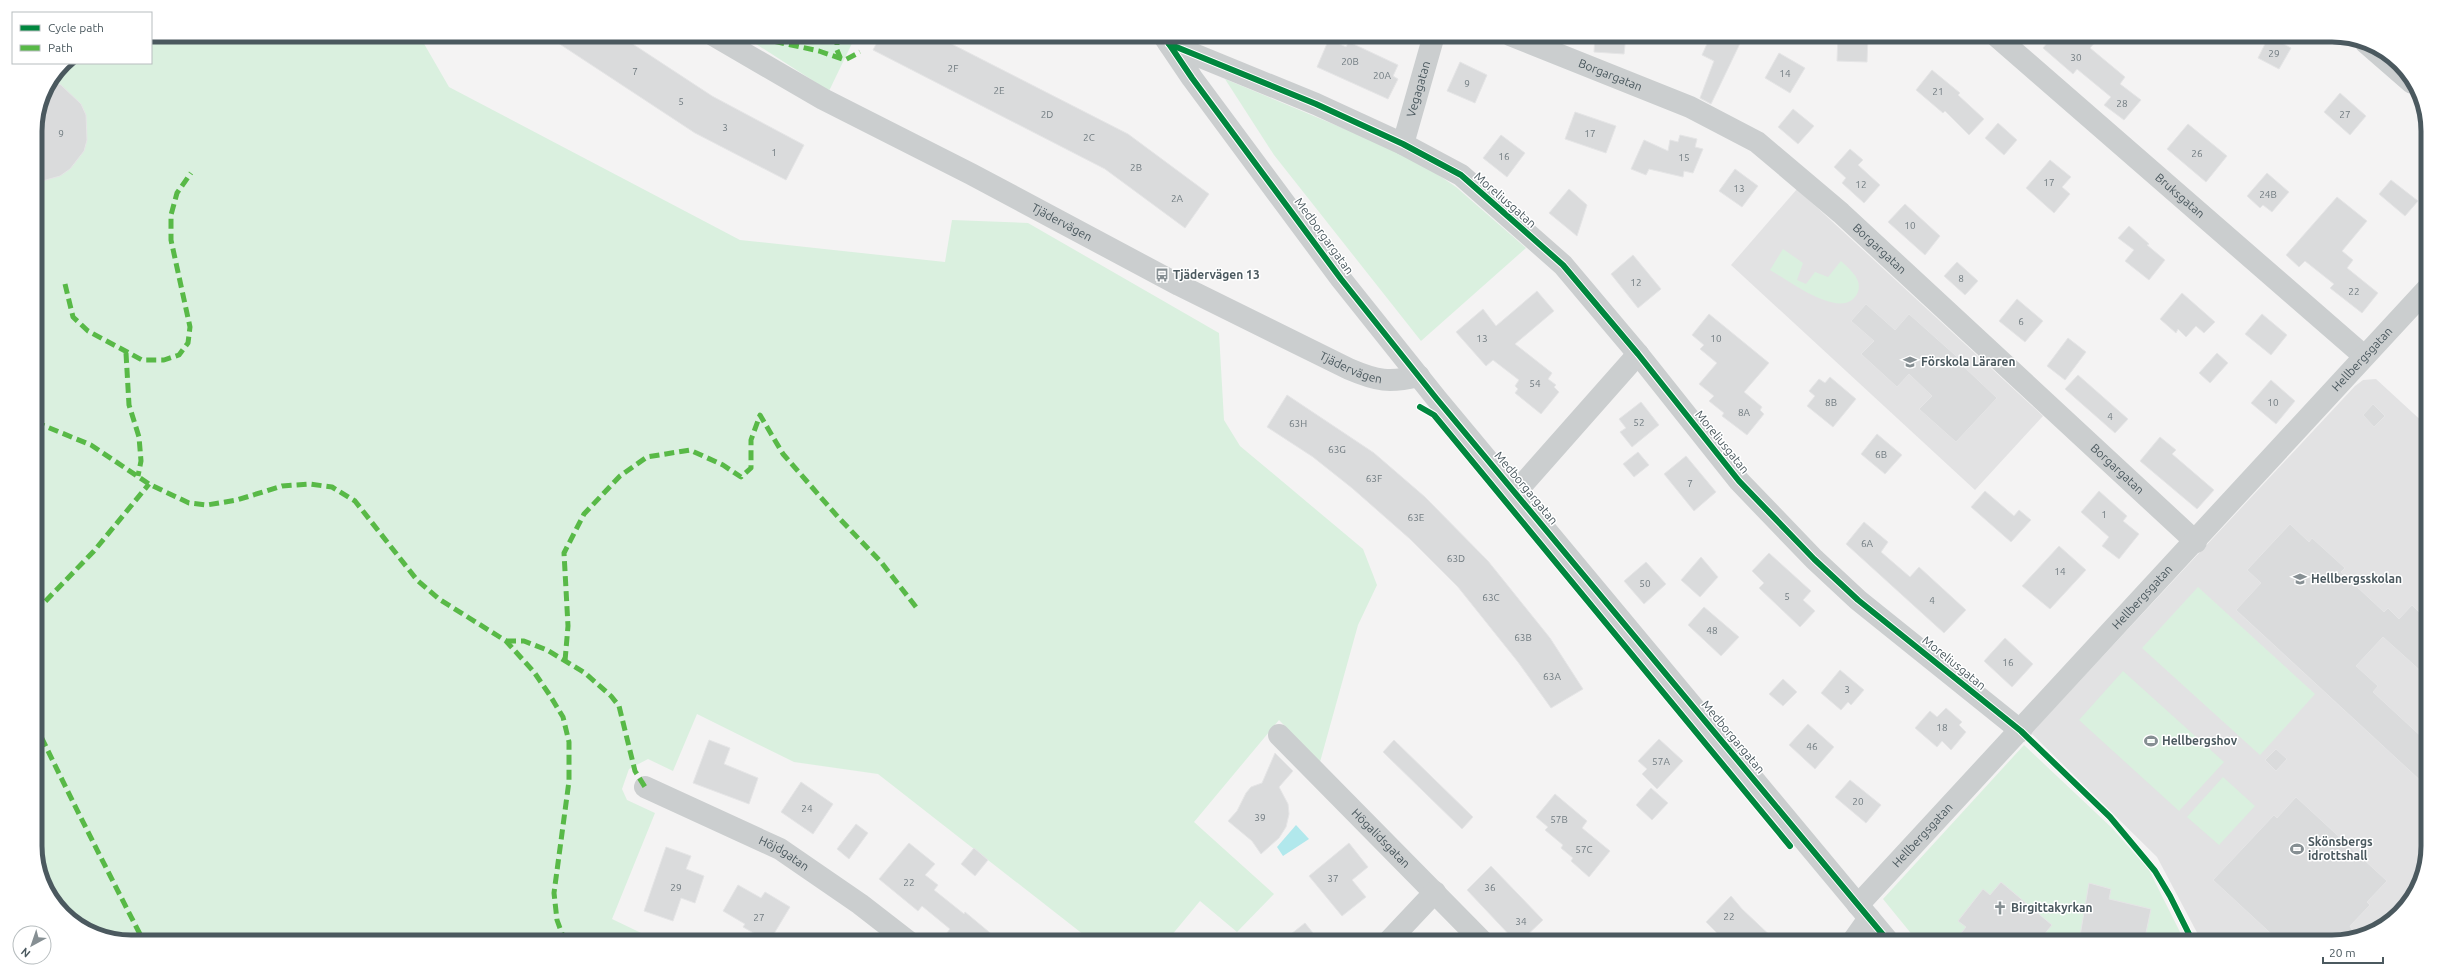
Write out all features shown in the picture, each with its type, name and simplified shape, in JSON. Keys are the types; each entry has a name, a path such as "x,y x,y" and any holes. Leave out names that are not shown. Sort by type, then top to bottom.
{"street":[{"name":"Tjädervägen","path":"725,42 823,99 972,174 1179,285 1348,369 1372,379 1387,382 1419,376"},
{"name":"Medborgargatan","path":"1167,42 1341,279 1419,376 1883,935"},
{"name":"Moreliusgatan","path":"1171,42 1316,104 1403,144 1461,175 1563,265 1638,354 1739,481 1814,559 1858,600 2021,731"},
{"name":"Vegagatan","path":"1403,144 1432,42"},
{"name":"Borgargatan","path":"1528,42 1690,107 1757,142 1841,213 2196,542"},
{"name":"Bruksgatan","path":"2003,42 2364,356"},
{"name":"Hellbergsgatan","path":"1855,935 1863,912 2021,731 2196,542 2364,356 2421,296"},
{"path":"1516,492 1638,354"},
{"name":"Högalidsgatan","path":"1279,735 1476,935"},
{"name":"Höjdgatan","path":"645,787 780,848 860,904 900,935"},
{"path":"1395,935 1435,892"}],"shaded area":[{"name":"Förskola Läraren","path":"1797,189 2043,416 1975,490 1731,265"},
{"name":"Hellbergsskolan","path":"2376,379 2421,420 2421,852 2416,874 2412,885 2403,900 2391,913 2371,926 2360,930 2332,935 2198,935 2157,857 2031,733 2355,386 2363,380"}],"green space":[{"path":"152,42 423,42 449,87 740,240 945,262 952,220 1028,223 1219,333 1224,420 1240,446 1363,549 1377,585 1358,625 1320,762 1279,720 1194,822 1274,894 1237,932 1200,901 1172,935 1084,935 878,774 794,762 697,714 673,771 648,759 629,769 622,789 627,800 655,813 612,919 645,935 131,935 108,932 92,926 77,917 60,900 49,880 45,869 42,852 42,131 45,108 51,92 64,72 72,64 152,64"},
{"path":"753,42 853,42 829,91"},
{"path":"1225,79 1412,157 1456,187 1526,248 1421,341 1274,155"},
{"path":"1783,249 1803,263 1797,280 1806,284 1815,272 1828,277 1841,261 1852,272 1859,284 1857,294 1850,301 1840,303 1828,301 1789,282 1770,270"},
{"path":"2198,587 2315,694 2260,755 2142,648"},
{"name":"Hellbergshov","path":"2123,671 2224,762 2179,811 2079,720"},
{"path":"2024,745 2112,828 2149,870 2182,935 1912,935 1883,899"},
{"path":"2223,777 2255,806 2219,845 2187,817"}],"water":[{"path":"1296,825 1309,839 1283,856 1277,847"}],"building":[{"path":"557,42 630,42 712,96 804,145 786,180 695,133"},
{"path":"877,42 948,42 1128,134 1209,194 1185,228 1105,169 873,50"},
{"path":"1328,42 1335,42 1346,47 1349,42 1398,65 1393,76 1398,79 1388,99 1317,67"},
{"path":"1595,42 1625,42 1624,54 1594,52"},
{"path":"1708,42 1741,42 1711,104 1700,98 1714,61 1702,55"},
{"path":"1838,42 1868,42 1867,62 1837,61"},
{"path":"2048,42 2095,42 2090,48 2125,77 2120,84 2141,100 2124,120 2104,105 2111,97 2077,69 2073,74 2043,48"},
{"path":"2266,42 2280,42 2291,48 2279,69 2258,58"},
{"path":"1779,53 1805,68 1790,93 1765,78"},
{"path":"1460,62 1487,75 1475,103 1447,91"},
{"path":"1932,70 1960,93 1958,95 1984,119 1969,135 1945,111 1943,113 1916,90"},
{"path":"56,83 61,85 81,104 86,115 87,140 84,151 70,169 60,176 42,181 43,120 45,108"},
{"path":"2340,93 2366,116 2350,135 2324,112"},
{"path":"1793,109 1814,126 1798,144 1778,127"},
{"path":"1575,112 1616,126 1606,153 1565,139"},
{"path":"1998,123 2017,140 2004,155 1985,138"},
{"path":"2188,124 2227,156 2206,182 2167,149"},
{"path":"1501,135 1525,153 1507,177 1483,158"},
{"path":"1680,135 1697,139 1695,147 1703,149 1693,173 1684,171 1683,177 1649,169 1646,175 1631,169 1644,140 1668,151 1670,140 1678,142"},
{"path":"1850,149 1863,160 1858,165 1880,185 1864,203 1842,183 1846,178 1834,167"},
{"path":"2050,160 2071,177 2062,187 2070,194 2054,213 2026,188"},
{"path":"1735,169 1758,186 1742,207 1719,191"},
{"path":"2267,173 2289,192 2272,212 2263,205 2260,208 2247,196"},
{"path":"2391,180 2418,201 2405,216 2379,194"},
{"path":"1569,189 1587,205 1577,236 1549,213"},
{"path":"2337,197 2367,221 2342,251 2353,260 2347,268 2378,293 2362,313 2330,288 2334,284 2305,261 2299,267 2286,255"},
{"path":"1905,204 1940,236 1925,255 1888,222"},
{"path":"2129,226 2149,244 2147,245 2165,260 2149,280 2125,261 2134,250 2118,238"},
{"path":"1633,255 1661,289 1638,308 1611,274"},
{"path":"1957,262 1978,281 1965,295 1944,276"},
{"path":"1537,291 1554,311 1515,344 1552,373 1548,379 1556,385 1554,387 1559,392 1541,414 1515,393 1518,389 1515,386 1519,380 1493,360 1486,366 1456,332 1483,309 1496,326"},
{"path":"2182,293 2215,322 2204,333 2196,326 2186,337 2178,329 2176,333 2160,319"},
{"path":"2017,299 2043,321 2025,342 1999,321"},
{"path":"1866,304 1895,330 1909,314 1964,363 1962,365 1997,398 1956,442 1919,409 1932,396 1909,374 1897,387 1861,354 1874,341 1851,321"},
{"path":"1709,314 1769,363 1744,392 1762,407 1760,410 1764,414 1747,435 1722,416 1724,413 1709,401 1714,396 1699,384 1717,363 1700,349 1704,345 1692,335"},
{"path":"2262,314 2287,335 2271,355 2245,334"},
{"path":"2068,338 2086,352 2065,380 2047,366"},
{"path":"2217,353 2228,363 2210,383 2199,373"},
{"path":"2078,375 2128,419 2115,433 2065,389"},
{"path":"1830,377 1856,399 1833,427 1807,406 1815,396 1809,391 1819,379 1825,383"},
{"path":"2271,380 2295,401 2276,424 2251,403"},
{"path":"1287,395 1374,453 1425,497 1488,561 1550,638 1583,689 1551,708 1518,662 1458,587 1410,539 1352,488 1313,457 1267,427"},
{"path":"1641,402 1659,425 1632,447 1620,432 1626,428 1619,419"},
{"path":"2373,404 2385,416 2374,427 2363,415"},
{"path":"1877,434 1902,455 1885,474 1861,454"},
{"path":"2160,437 2176,450 2172,454 2214,490 2197,509 2140,461"},
{"path":"1638,452 1649,465 1634,477 1623,464"},
{"path":"1686,456 1716,492 1694,511 1664,474"},
{"path":"1985,491 2014,516 2019,510 2031,520 2011,542 1971,507"},
{"path":"2099,491 2127,516 2123,521 2139,534 2119,559 2102,546 2109,537 2081,512"},
{"path":"1864,522 1888,542 1881,552 1910,577 1919,567 1966,610 1944,633 1846,544"},
{"path":"2290,524 2309,542 2312,538 2345,568 2341,572 2384,612 2388,608 2399,619 2412,605 2421,614 2421,671 2383,637 2356,666 2378,686 2373,692 2421,736 2421,781 2236,610 2261,583 2247,570"},
{"path":"2059,546 2086,570 2050,609 2022,586"},
{"path":"1769,553 1811,591 1803,600 1815,611 1800,627 1759,588 1764,583 1752,571"},
{"path":"1701,557 1718,577 1700,597 1681,580"},
{"path":"1646,562 1666,584 1644,604 1624,581"},
{"path":"1704,607 1739,637 1721,656 1688,625"},
{"path":"2005,638 2033,664 2012,687 1984,661"},
{"path":"1840,670 1864,690 1851,705 1848,702 1841,710 1821,693"},
{"path":"1783,679 1797,692 1783,706 1769,694"},
{"path":"1946,708 1962,722 1959,725 1966,732 1951,750 1942,741 1937,747 1915,728 1930,711 1937,717"},
{"path":"1808,724 1834,747 1815,769 1789,745"},
{"path":"1659,739 1683,761 1657,789 1642,774 1647,769 1638,761"},
{"path":"709,740 730,748 724,764 758,778 749,804 693,783"},
{"path":"1394,740 1473,817 1462,829 1383,752"},
{"path":"2276,749 2287,759 2276,771 2265,760"},
{"path":"1275,753 1293,771 1279,787 1288,804 1289,814 1286,827 1279,838 1261,854 1252,841 1228,821 1237,811 1246,793 1251,787 1262,783"},
{"path":"1850,780 1881,805 1866,823 1835,797"},
{"path":"801,782 833,804 813,834 781,812"},
{"path":"1651,788 1668,803 1652,820 1636,805"},
{"path":"1555,794 1587,821 1582,828 1610,851 1589,877 1571,861 1573,858 1561,848 1563,845 1545,830 1548,827 1536,817"},
{"name":"Skönsbergs idrottshall","path":"2296,797 2387,881 2367,902 2370,905 2350,926 2353,932 2332,935 2272,935 2213,880 2274,815 2277,818"},
{"path":"856,824 868,833 849,859 837,849"},
{"path":"909,843 935,864 925,875 938,885 934,890 964,914 965,912 993,935 949,935 947,933 950,929 922,906 918,911 879,879"},
{"path":"1349,843 1368,867 1352,880 1366,897 1342,916 1309,876"},
{"path":"666,847 691,856 686,869 704,876 695,903 681,898 673,921 644,911"},
{"path":"974,848 988,860 975,876 961,864"},
{"path":"1491,866 1543,920 1527,935 1509,935 1467,890"},
{"name":"Birgittakyrkan","path":"2001,882 2052,925 2044,935 1960,935 1966,927 1958,921 1983,889 1990,895"},
{"path":"2089,883 2111,889 2109,899 2151,909 2145,935 2080,935"},
{"path":"738,885 761,898 765,892 790,907 773,935 757,935 743,927 745,924 723,911"},
{"path":"1731,896 1742,909 1770,935 1719,935 1706,922"},
{"path":"1305,923 1314,935 1290,935"}],"marked path":[{"path":"777,42 819,51 845,60 860,52"},
{"path":"837,42 837,50 840,57"},
{"path":"65,284 73,317 88,331 142,360 164,360 179,355 188,343 190,327 171,240 171,215 177,193 191,173"},
{"path":"126,353 129,405 139,437 141,461 138,476"},
{"path":"565,661 568,626 564,553 584,514 620,476 647,457 690,450 723,465 741,477 751,468 751,440 760,415 783,454 838,517 881,562 916,607"},
{"path":"42,425 91,445 149,484 189,503 207,505 237,500 282,486 309,484 332,487 355,501 417,580 439,599 506,641 534,672 549,694 563,717 569,742 569,781 554,893 557,920 562,935"},
{"path":"42,605 94,551 149,484"},
{"path":"506,641 524,641 547,650 585,673 611,696 619,706 635,771 645,787"},
{"path":"42,738 140,935"}],"cycle path":[{"path":"1168,42 1192,78 1341,279 1436,398 1883,935"},
{"path":"1169,44 1316,104 1403,144 1461,175 1563,265 1638,354 1739,481 1814,559 1858,600 2021,731 2110,817 2155,871 2170,896 2190,935"},
{"path":"1420,407 1434,415 1790,846"}],"place":[{"name":"Tjädervägen 13","path":"1162,275"},
{"name":"Förskola Läraren","path":"1910,362"},
{"name":"Hellbergsskolan","path":"2300,579"},
{"name":"Hellbergshov","path":"2151,741"},
{"name":"Skönsbergs idrottshall","path":"2297,849"},
{"name":"Birgittakyrkan","path":"2000,908"}]}
